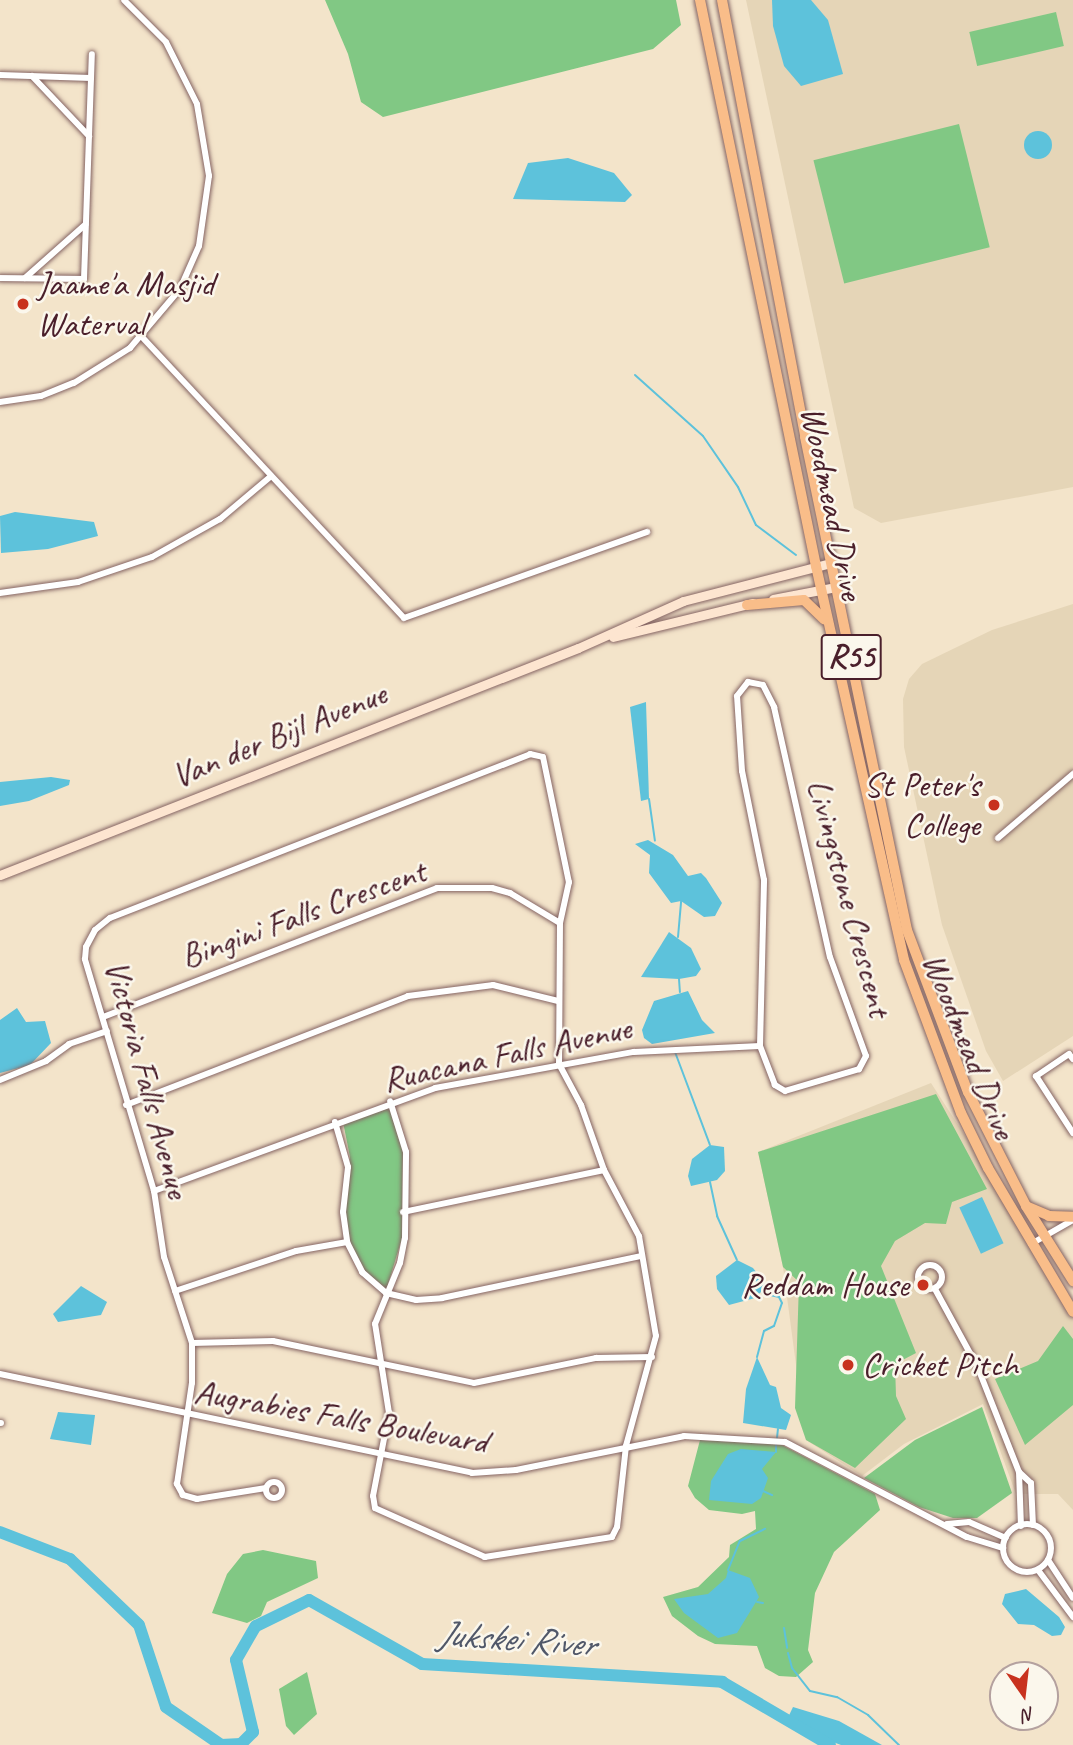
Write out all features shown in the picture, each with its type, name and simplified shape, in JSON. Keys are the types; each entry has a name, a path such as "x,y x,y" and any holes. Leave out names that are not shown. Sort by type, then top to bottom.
{"main road":[{"name":"Woodmead Drive","path":"701,0 816,566 891,916 916,999 961,1113 1031,1244 1073,1312"},
{"name":"Woodmead Drive","path":"722,0 891,864 922,979 968,1092 1026,1206 1073,1281"},
{"path":"747,605 804,600 821,611 830,632"},
{"path":"1026,1206 1049,1216 1073,1219"}],"street":[{"path":"0,402 41,396 74,383 106,366 142,337 180,289 191,266 205,222 209,176 203,124 188,80 166,42 124,0"},
{"path":"0,278 84,279 92,54"},
{"path":"0,75 91,78"},
{"path":"32,76 89,136"},
{"path":"24,279 86,224"},
{"path":"142,337 404,618 647,532"},
{"path":"0,593 78,582 152,556 220,519 270,477"},
{"name":"Van der Bijl Avenue","path":"0,874 578,648 706,592 831,563"},
{"name":"Van der Bijl Avenue","path":"578,648 747,605 836,587"},
{"name":"Livingstone Crescent","path":"752,682 763,685 774,707 830,957 866,1062 859,1069 780,1091 760,1046 764,880 742,771 737,696 741,687 752,682"},
{"name":"Victoria Falls Avenue","path":"266,1489 206,1498 183,1495 177,1476 192,1383 192,1343 161,1243 154,1191 126,1105 84,955 95,930 105,920 530,754 544,758 554,828 568,872 569,893 560,923"},
{"path":"998,838 1073,774"},
{"name":"Bingini Falls Crescent","path":"103,1017 437,888 492,888 510,893 560,923"},
{"path":"390,1101 405,1152 403,1212 400,1262 375,1324 389,1413 383,1456 372,1501 377,1510 438,1533 473,1554 500,1558 614,1536 626,1446 656,1336 633,1222 604,1170 581,1105 559,1064 560,923"},
{"path":"126,1105 408,996 492,985 558,1001"},
{"path":"0,1080 40,1065 78,1040 107,1031"},
{"name":"Ruacana Falls Avenue","path":"154,1191 390,1101 559,1064 634,1052 760,1046"},
{"path":"1073,1059 1069,1054 1036,1076 1073,1133"},
{"path":"335,1122 348,1167 343,1212 347,1241 362,1272 386,1293 416,1300 442,1298 642,1256"},
{"path":"403,1212 604,1170"},
{"path":"1031,1244 1073,1219"},
{"path":"175,1291 296,1251 347,1241"},
{"path":"935,1289 978,1368 1019,1472 1021,1526"},
{"path":"192,1343 261,1339 474,1383 596,1358 652,1357"},
{"name":"Augrabies Falls Boulevard","path":"0,1374 186,1416 472,1473 495,1473 684,1436 785,1442 972,1539 1003,1548"},
{"path":"1019,1472 1032,1485 1033,1525"},
{"name":"Augrabies Falls Boulevard","path":"947,1524 969,1522 1006,1538"},
{"path":"1048,1560 1038,1570 1018,1571 1005,1557 1003,1548 1006,1538 1021,1526 1033,1525 1049,1539 1048,1560 1073,1598"},
{"path":"1038,1570 1073,1617"}],"shaded area":[{"path":"746,0 1073,0 1073,487 881,523 854,508"},
{"name":"St Peter's College","path":"1073,604 1073,1036 1003,1081 986,1051 942,925 904,747 903,699 909,679 922,664 992,630"},
{"name":"Reddam House","path":"931,1083 1073,1303 1073,1510 1058,1494 1016,1494 983,1404 904,1444 862,1476 806,1440 783,1267 758,1152"}],"green space":[{"path":"325,0 676,0 681,25 653,49 383,117 361,102 348,54"},
{"path":"1056,12 1064,46 977,66 969,32"},
{"path":"959,124 990,247 844,284 813,160"},
{"path":"936,1094 987,1189 952,1202 946,1224 925,1223 895,1241 881,1266 916,1353 895,1364 896,1396 906,1419 855,1468 806,1440 795,1408 799,1282 783,1267 758,1152"},
{"path":"388,1104 403,1144 402,1238 386,1291 362,1272 351,1250 345,1219 350,1157 343,1122"},
{"path":"1063,1326 1073,1339 1073,1405 1025,1445 995,1379 1038,1361"},
{"path":"982,1407 1012,1493 977,1518 953,1518 919,1507 864,1478 915,1440"},
{"path":"700,1440 780,1444 875,1494 880,1510 834,1552 815,1593 808,1650 813,1662 796,1677 779,1676 765,1668 757,1646 715,1644 698,1636 672,1616 663,1597 698,1587 729,1557 730,1545 756,1529 755,1511 742,1514 709,1510 695,1498 688,1486"},
{"path":"263,1550 316,1561 318,1578 267,1602 261,1616 247,1623 212,1613 227,1574 243,1554"},
{"path":"307,1672 317,1714 294,1735 286,1726 279,1689"}],"water":[{"path":"772,0 811,0 828,20 843,74 801,86 784,66 773,26"},
{"path":"1038,131 1048,135 1052,145 1048,155 1038,159 1028,155 1024,145 1028,135"},
{"path":"568,158 614,173 632,195 625,202 513,199 528,163"},
{"path":"15,512 94,522 98,536 48,549 1,553 0,516"},
{"path":"646,702 649,799 641,801 630,707"},
{"path":"51,777 70,780 69,785 29,801 0,806 0,782"},
{"path":"648,840 673,855 688,876 701,873 706,878 722,903 715,916 704,917 681,901 671,903 649,873 650,855 635,844"},
{"path":"669,932 691,948 701,969 696,976 679,979 641,977"},
{"path":"688,991 702,1020 715,1033 652,1044 644,1038 642,1030 654,1001"},
{"path":"17,1008 26,1022 45,1021 51,1043 30,1065 0,1073 0,1020"},
{"path":"710,1145 724,1147 725,1171 717,1180 691,1186 688,1176 692,1159"},
{"path":"982,1197 1004,1243 981,1254 959,1208"},
{"path":"737,1260 753,1268 767,1286 755,1298 729,1305 717,1289 716,1276"},
{"path":"81,1286 107,1302 101,1315 58,1322 53,1314"},
{"path":"757,1357 770,1385 776,1387 781,1408 791,1415 786,1430 743,1423 746,1389"},
{"path":"58,1412 95,1415 91,1445 50,1439"},
{"path":"741,1449 776,1452 762,1469 768,1478 761,1498 752,1504 709,1500 711,1481 728,1454"},
{"path":"728,1570 750,1578 759,1597 737,1633 718,1638 684,1613 674,1599 708,1594 726,1578"},
{"path":"1026,1589 1059,1617 1065,1627 1061,1635 1052,1636 1034,1625 1018,1624 1002,1604 1005,1594"},
{"path":"793,1707 839,1721 882,1745 841,1745 785,1724"}],"waterway":[{"path":"635,375 703,436 738,487 756,525 796,555"},
{"path":"649,799 655,841"},
{"path":"678,937 681,901"},
{"path":"679,979 680,992"},
{"path":"675,1052 710,1145"},
{"path":"710,1182 717,1216 737,1260"},
{"path":"757,1357 764,1331 774,1326 782,1303 779,1297 762,1293"},
{"path":"777,1438 778,1429"},
{"path":"776,1444 776,1452"},
{"path":"763,1491 772,1495"},
{"path":"728,1570 740,1541 765,1529"},
{"name":"Jukskei River","path":"0,1532 70,1559 139,1625 166,1707 221,1745 241,1744 253,1732 236,1660 256,1626 309,1600 422,1664 722,1682 830,1745"},
{"path":"757,1602 763,1603"},
{"path":"784,1628 787,1648"},
{"path":"788,1653 792,1668 810,1691 837,1697 868,1715 899,1745"}],"place":[{"name":"Jaame'a Masjid Waterval","path":"23,304"},
{"name":"St Peter's College","path":"994,805"},
{"name":"Reddam House","path":"923,1285"},
{"name":"Cricket Pitch","path":"848,1365"}]}
